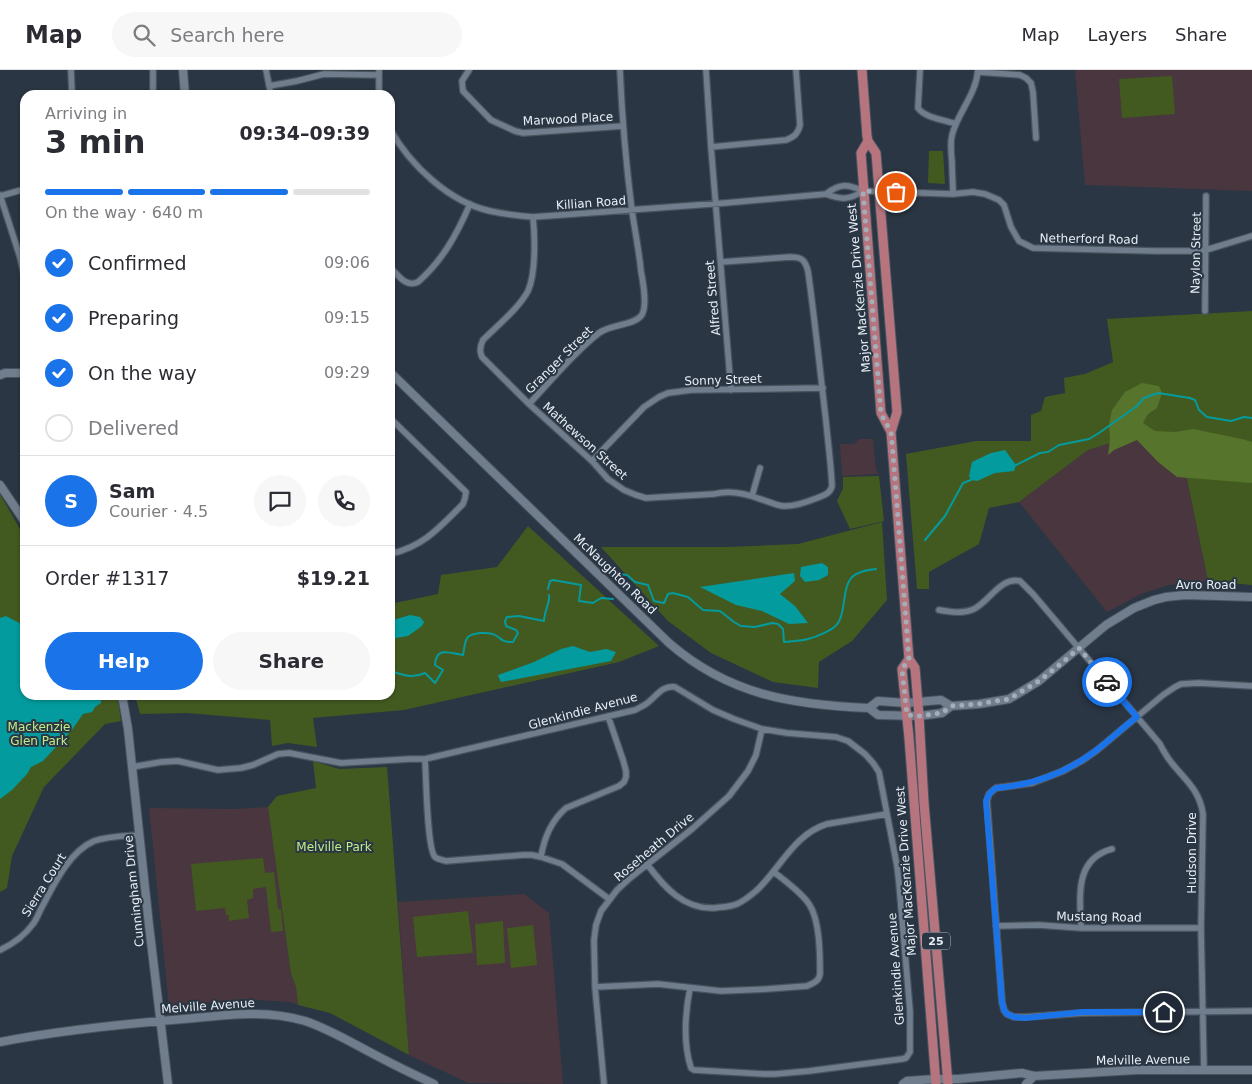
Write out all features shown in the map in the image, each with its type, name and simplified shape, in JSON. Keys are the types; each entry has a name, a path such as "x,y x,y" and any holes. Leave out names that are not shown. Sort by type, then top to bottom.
{"main road":[{"name":"Major MacKenzie Drive West","path":"862,70 868,141 876,152 889,303 897,412 891,432 909,659 914,668 919,716 925,813 948,1082"},
{"name":"Major MacKenzie Drive West","path":"868,141 861,153 863,191 881,414 891,432"},
{"name":"Major MacKenzie Drive West","path":"909,659 902,669 935,1081"}],"street":[{"path":"71,70 72,90"},
{"path":"152,70 154,90"},
{"path":"183,70 185,90"},
{"path":"266,70 270,90"},
{"name":"Marwood Place","path":"469,70 462,82 463,91 491,120 516,131 523,133 623,126"},
{"name":"Marwood Place","path":"620,70 623,126 632,210"},
{"name":"Alfred Street","path":"706,70 731,390"},
{"path":"711,147 786,140 796,135 800,125 796,70"},
{"path":"920,71 918,108 926,115 956,124"},
{"path":"953,194 952,134 960,114 971,96 978,71 1020,75 1031,83 1036,138"},
{"path":"269,86 324,74 378,73 379,90"},
{"name":"Killian Road","path":"395,138 408,155 432,180 452,194 470,204 490,211 533,218 563,214 716,204 826,194 837,198 853,198 863,191 853,186 836,186 826,194"},
{"path":"20,190 0,196 20,257"},
{"name":"Netherford Road","path":"863,191 953,194 973,192 986,194 999,200 1004,205 1018,241 1033,248 1156,252 1191,251 1206,250 1252,236"},
{"name":"Naylon Street","path":"1205,311 1206,196"},
{"path":"395,273 409,284 418,282 438,262 448,247 460,228 470,204"},
{"name":"Granger Street","path":"529,404 582,348 600,332 634,320 642,314 644,305 642,279 632,210"},
{"name":"Mathewson Street","path":"533,218 534,268 528,291 481,344 482,357 529,404 592,461 603,474 624,490 651,498 714,494 724,491 752,496 773,504 788,506 827,494 832,489 830,454 806,263 800,258 795,257 721,262"},
{"path":"0,375 20,373"},
{"name":"McNaughton Road","path":"395,377 684,656 734,684 781,699 869,708 878,715 919,716"},
{"name":"Sonny Street","path":"592,461 644,407 668,393 822,388"},
{"path":"395,423 466,492 463,504 439,528 420,542 404,551 395,553"},
{"path":"752,496 760,468"},
{"path":"0,485 20,515"},
{"name":"Hudson Drive","path":"939,610 958,613 974,610 1008,581 1020,581 1160,744 1168,758 1191,785 1201,803 1203,826 1201,928 1204,1071"},
{"name":"Avro Road","path":"919,716 942,713 951,706 1009,699 1039,681 1106,625 1134,608 1154,600 1185,595 1252,597"},
{"path":"1252,686 1199,683 1181,684 1170,690 1083,760 1063,772 1032,783 996,788 989,794 986,801 1002,1002 1004,1010 1009,1015 1025,1018 1083,1012 1252,1011"},
{"name":"Glenkindie Avenue","path":"132,767 178,761 218,770 241,768 278,754 289,753 341,764 425,759 635,710 646,705 662,689 668,686 675,687 712,710 762,728 787,733 836,737 848,741 873,763 879,772 897,866 910,1011 910,1052 906,1058 775,1074 694,1070 691,1068 689,1061 686,1031 686,1010 690,988"},
{"name":"Cunningham Drive","path":"123,700 128,729 159,1020 168,1084"},
{"name":"Avro Road","path":"917,702 941,700 951,706"},
{"name":"McNaughton Road","path":"869,708 878,702 917,702"},
{"path":"541,857 545,839 559,814 566,808 619,786 624,782 626,777 623,760 608,716"},
{"name":"Roseheath Drive","path":"604,1084 595,987 594,940 596,925 601,911 609,899 630,878 692,829 729,796 748,770 756,755 762,728"},
{"path":"425,759 430,837 434,856 446,861 523,855 541,857 562,864 609,899"},
{"path":"647,864 666,887 685,902 710,908 731,906 740,903 763,885 795,845 818,827 887,814"},
{"name":"Sierra Court","path":"0,950 21,937 33,923 58,877 76,853 94,841 139,835"},
{"path":"1080,928 1082,876 1089,862 1104,851 1112,849"},
{"path":"595,987 648,984 721,991 767,990 812,984 820,978 820,949 816,922 810,905 774,872"},
{"name":"Mustang Road","path":"996,926 1201,928"},
{"name":"Melville Avenue","path":"0,1042 159,1020 247,1013 277,1014 305,1022 334,1034 434,1084"},
{"name":"Melville Avenue","path":"903,1084 907,1081 948,1082 1022,1073 1034,1076 1137,1070 1252,1070"},
{"path":"1026,1084 1034,1076"}],"shaded area":[{"path":"1075,70 1252,70 1252,191 1085,185"},
{"path":"1142,383 1159,386 1162,393 1157,408 1148,414 1143,423 1155,431 1175,432 1193,429 1252,442 1252,483 1177,477 1158,462 1137,440 1114,450 1108,455 1110,440 1109,424 1112,410 1125,392"},
{"path":"1141,434 1187,479 1208,581 1168,585 1141,594 1107,612 1019,502 1088,450"},
{"path":"859,439 873,439 876,470 879,474 842,476 840,444 854,444"},
{"path":"1005,450 1016,465 1014,471 995,473 977,481 971,480 969,476 972,462 991,453"},
{"path":"822,563 828,567 828,575 819,580 805,582 800,576 801,567"},
{"path":"794,573 795,581 780,594 795,606 808,623 789,624 762,611 736,605 700,587"},
{"path":"410,615 420,617 424,622 422,626 408,636 395,638 395,620"},
{"path":"6,616 20,623 20,700 101,700 101,703 92,712 83,714 71,731 43,761 31,767 12,790 0,799 0,618"},
{"path":"573,646 590,652 606,649 616,652 611,661 501,682 499,678 498,675 534,662 561,649"},
{"path":"268,807 291,974 296,987 298,1005 290,1002 244,999 169,1006 149,808 234,809"},
{"path":"524,894 549,913 563,1084 468,1083 409,1055 398,902"}],"green space":[{"path":"1172,76 1175,114 1122,118 1119,79"},
{"path":"929,151 943,151 945,184 928,183"},
{"path":"1252,311 1252,585 1208,581 1187,479 1141,434 1088,450 1019,502 989,508 979,544 929,572 929,589 917,589 906,454 976,441 1031,441 1031,415 1041,411 1045,397 1065,393 1064,378 1085,374 1113,362 1107,319"},
{"path":"879,476 884,521 850,529 837,501 843,488 843,477"},
{"name":"Mackenzie Glen Park","path":"0,494 20,529 20,700 118,700 121,721 105,724 44,787 12,856 7,888 0,892"},
{"path":"882,522 887,600 852,641 819,662 818,688 773,682 711,653 668,621 601,547 728,547 798,544"},
{"path":"528,526 659,646 619,662 404,710 313,718 317,747 288,743 272,746 270,720 187,713 140,714 136,700 395,700 395,603 438,594 441,575 497,567"},
{"name":"Melville Park","path":"313,761 339,769 387,767 409,1055 330,1013 298,1005 296,987 291,974 268,807 277,796 316,788"},
{"path":"263,858 265,873 274,872 278,909 281,909 283,931 271,932 266,887 253,889 253,898 247,900 249,918 229,921 229,915 226,915 225,908 196,911 191,864"},
{"path":"468,911 473,953 417,957 413,917"},
{"path":"503,921 505,963 477,965 475,924"},
{"path":"533,925 537,965 511,968 507,928"}],"waterway":[{"path":"1016,465 1040,453 1048,452 1059,445 1089,439 1137,406 1144,398 1158,393 1195,400 1199,410 1207,417 1231,421 1244,417 1252,418"},
{"path":"925,540 945,516 963,483 971,480"},
{"path":"613,573 627,575 635,582 648,585 654,601 664,603 668,594 673,593 688,597 703,610 720,611 741,626 755,627 772,623 778,624 783,629 784,642 808,639 836,626 841,618 847,585 850,580 853,576 866,570 876,569"},
{"path":"548,589 550,581 553,580 581,585 579,601 593,603 601,598 613,599"},
{"path":"395,672 411,676 425,673 435,683 443,670 435,665 438,655 444,652 463,655 465,642 468,637 480,633 491,633 504,641 513,642 518,633 516,630 506,626 505,621 507,617 519,616 544,621 549,595"}],"way so far":[{"path":"896,192 863,191 881,414 891,432 892,442 909,659 902,669 907,715 919,716 942,713 951,706 1009,699 1039,681 1079,648 1107,682"}],"route":[{"path":"1107,682 1137,717 1096,751 1063,772 1032,783 996,788 986,801 1002,1002 1007,1014 1025,1018 1083,1012 1164,1012"}]}
